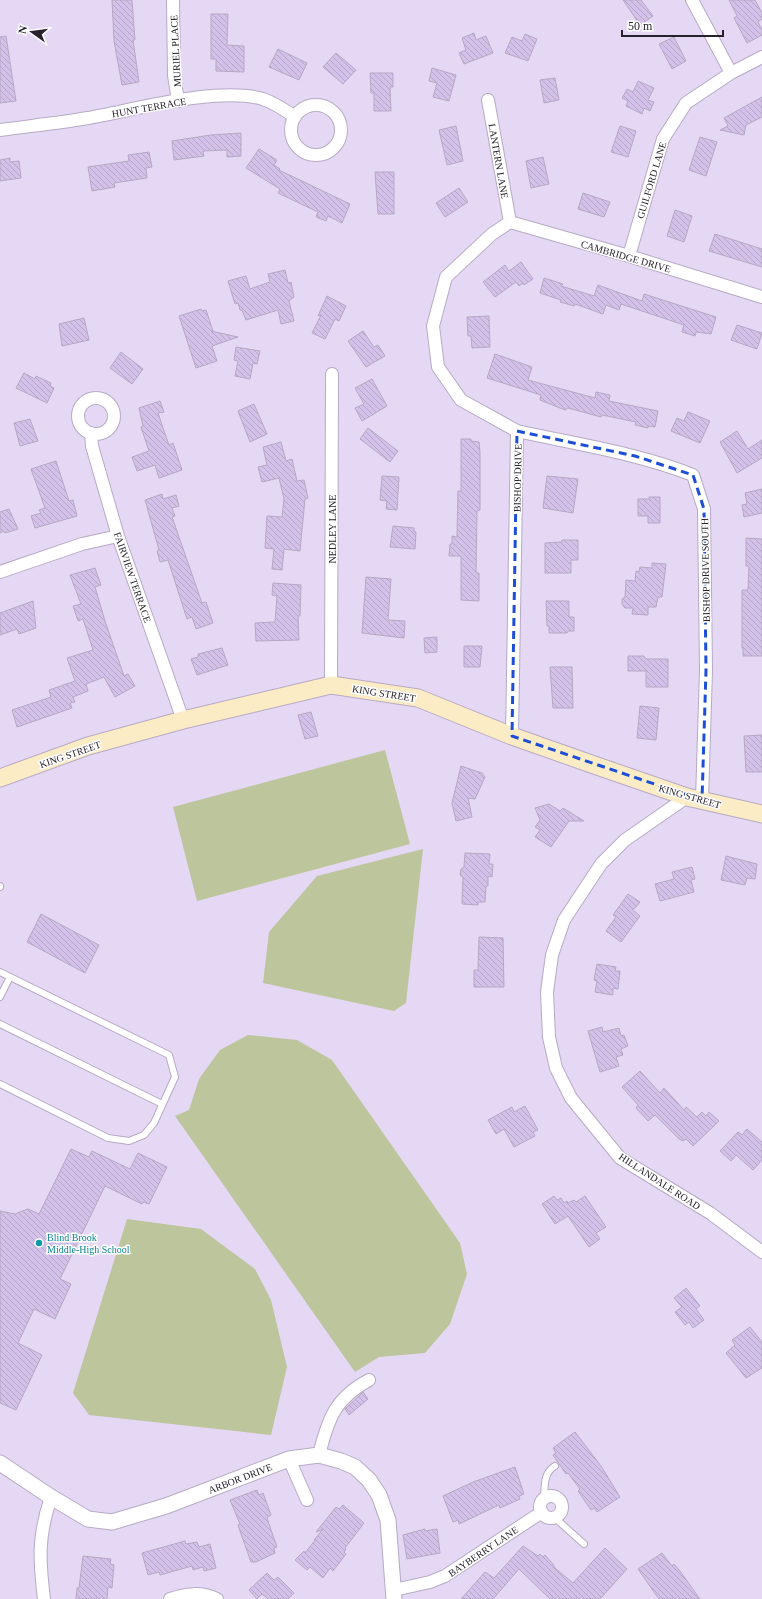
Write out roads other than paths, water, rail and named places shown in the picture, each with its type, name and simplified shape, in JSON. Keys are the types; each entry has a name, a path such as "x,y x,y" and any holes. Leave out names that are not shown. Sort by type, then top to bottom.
{"main road":[{"name":"KING STREET","path":"0,778 88,746 183,720 331,685 418,698 512,736 695,799 762,814"}],"street":[{"name":"MURIEL PLACE","path":"173,0 174,75 178,101"},
{"path":"692,0 730,73"},
{"name":"GUILFORD LANE","path":"629,256 663,139 686,103 730,73 762,58"},
{"name":"HUNT TERRACE","path":"0,130 87,118 178,101 207,98 246,97 263,99 295,116"},
{"name":"LANTERN LANE","path":"488,100 510,222"},
{"path":"316,105 326,107 332,111 340,123 341,131 337,142 327,152 318,155 308,154 295,144 292,135 292,125 295,116 306,107 316,105"},
{"name":"CAMBRIDGE DRIVE","path":"510,222 629,256 762,298"},
{"name":"BISHOP DRIVE","path":"510,222 492,234 446,277 433,326 438,368 461,400 517,431 512,736"},
{"name":"NEDLEY LANE","path":"331,685 332,374"},
{"name":"BISHOP DRIVE SOUTH","path":"517,431 635,456 664,464 693,475 704,508 706,670 695,799"},
{"name":"FAIRVIEW TERRACE","path":"91,433 92,446 118,536 183,720"},
{"path":"0,572 82,544 118,536"},
{"name":"HILLANDALE ROAD","path":"695,799 626,840 601,864 564,920 552,955 547,992 549,1037 556,1068 572,1098 620,1158 710,1212 762,1252"},
{"path":"319,1455 331,1417 343,1398 356,1387 369,1380"},
{"name":"ARBOR DRIVE","path":"0,1463 52,1498 88,1519 112,1522 166,1506 289,1460 319,1455 341,1461 355,1467 369,1480 379,1495 388,1520 394,1594"},
{"path":"289,1460 307,1500"},
{"path":"554,1496 562,1503 562,1510 554,1517 547,1517 542,1512 540,1505 544,1499 554,1496"},
{"path":"44,1599 40,1565 41,1534 52,1498"},
{"name":"BAYBERRY LANE","path":"394,1594 445,1576 542,1512"},
{"path":"170,1599 183,1595 200,1594 217,1599"}],"lane":[{"path":"0,972 169,1055 175,1077 154,1123 144,1135 129,1141 108,1138 0,1084"},
{"path":"0,998 10,977"},
{"path":"0,1024 162,1104"},
{"path":"544,1499 546,1476 549,1470 555,1466"},
{"path":"554,1517 584,1544"}],"place":[{"name":"Blind Brook Middle-High School","path":"39,1243"}]}
